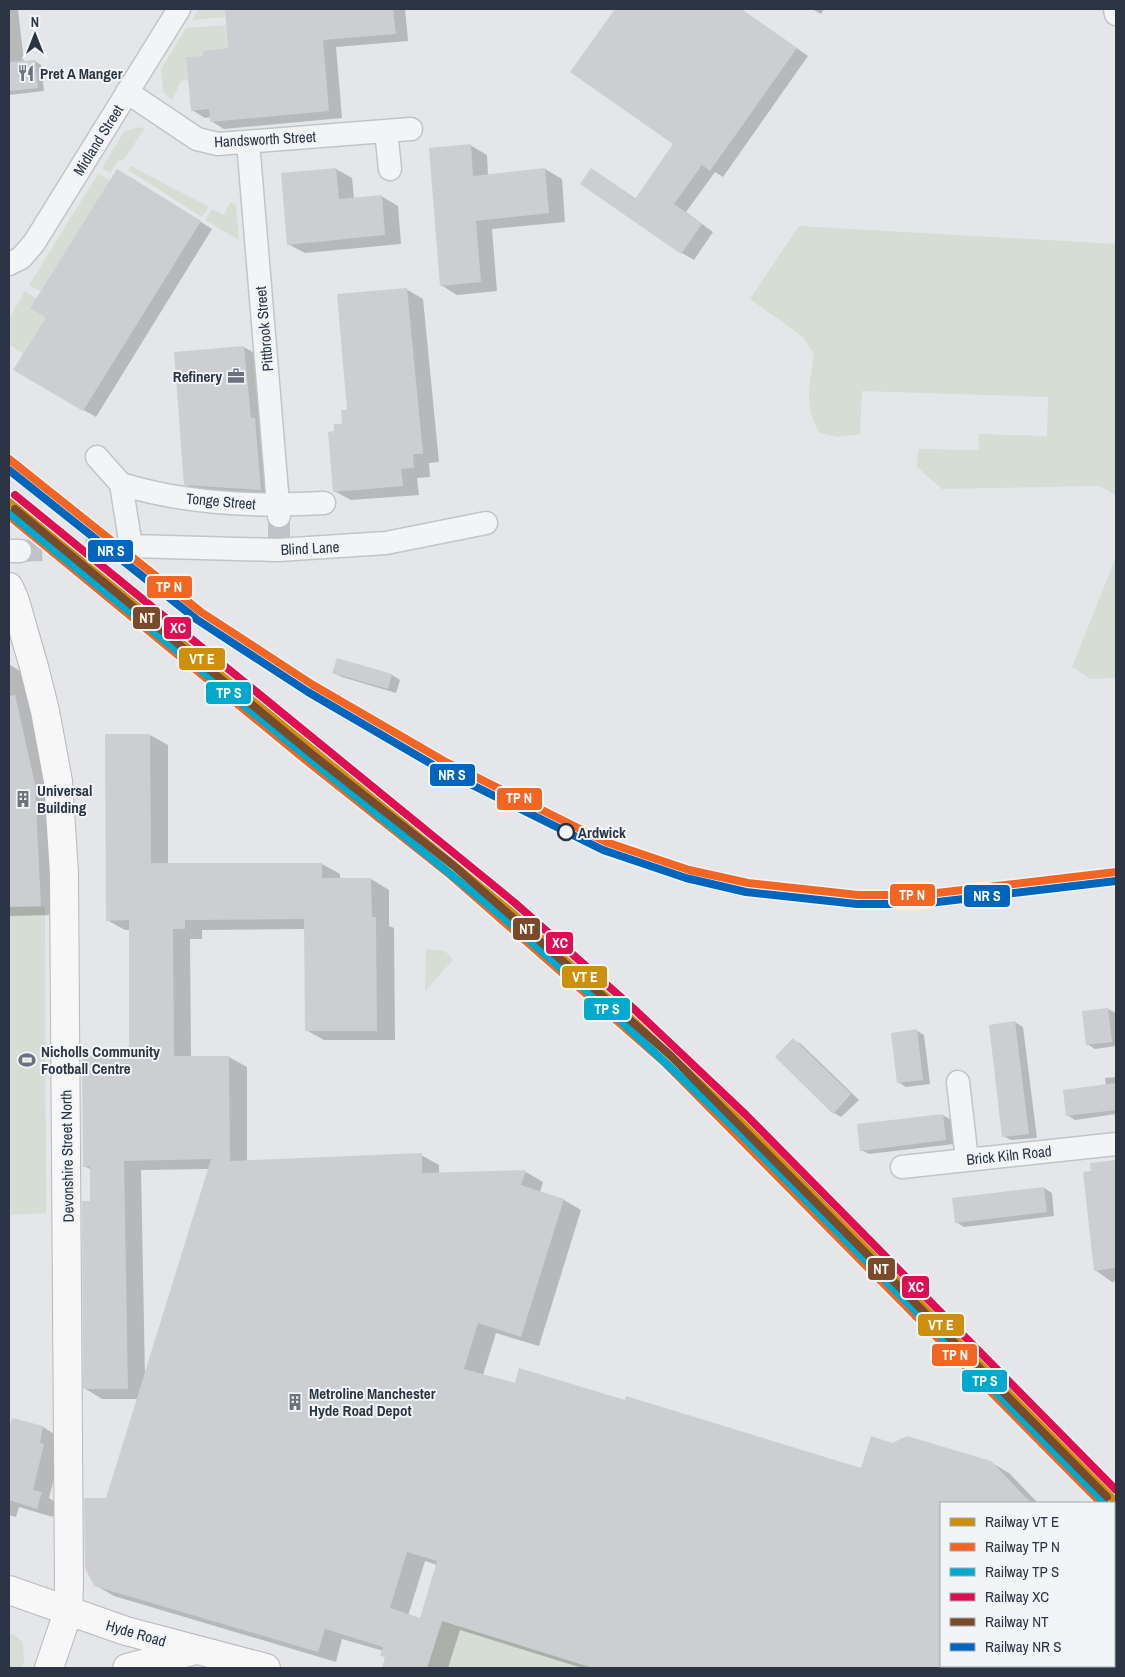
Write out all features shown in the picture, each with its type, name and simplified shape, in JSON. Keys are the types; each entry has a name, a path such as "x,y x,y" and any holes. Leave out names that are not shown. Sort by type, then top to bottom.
{"highway":[{"name":"Devonshire Street North","path":"9,587 15,601 45,712 58,781 63,864 67,1169 68,1612 49,1668"},
{"name":"Hyde Road","path":"9,1590 68,1612 266,1668"},
{"path":"127,1668 197,1650"}],"street":[{"name":"Midland Street","path":"9,264 21,258 34,243 179,9"},
{"path":"1115,9 1116,14"},
{"name":"Handsworth Street","path":"127,92 197,139 218,144 411,129"},
{"path":"386,131 390,169"},
{"name":"Pittbrook Street","path":"248,142 279,511"},
{"path":"97,457 121,484"},
{"name":"Tonge Street","path":"121,484 184,498 279,511 324,502"},
{"name":"Blind Lane","path":"121,484 131,546 386,543 486,523"},
{"path":"958,1082 967,1160"},
{"name":"Brick Kiln Road","path":"902,1167 1116,1144"}],"shaded area":[{"path":"199,9 225,9 226,17 192,20"},
{"path":"226,25 228,48 203,51 203,56 186,57 188,79 181,81 172,100 163,92 161,69 186,28"},
{"path":"139,127 144,129 123,161 119,160 110,173 102,168 124,132"},
{"path":"131,166 209,207 202,217 128,170"},
{"path":"98,174 110,181 40,291 29,285"},
{"path":"230,202 236,205 239,240 205,220 212,209 224,215"},
{"path":"799,226 1116,244 1116,495 1100,486 942,489 917,467 918,449 979,450 978,434 1047,436 1048,397 862,391 860,434 838,437 820,433 811,414 809,395 814,354 803,337 750,299"},
{"path":"25,291 36,298 30,308 46,318 24,354 9,344 9,319"},
{"path":"1116,557 1116,678 1091,679 1072,667"},
{"name":"Nicholls Community Football Centre","path":"9,907 45,907 46,1213 9,1215"},
{"path":"426,949 445,952 453,960 425,991"},
{"path":"443,1621 593,1668 427,1668"},
{"path":"9,1633 15,1635 23,1643 24,1662 21,1668 9,1668"}],"building":[{"path":"225,9 393,9 396,34 323,40 329,111 210,122 209,109 191,111 186,57 203,56 203,51 228,48"},
{"path":"615,9 741,9 797,48 710,171 702,165 674,204 702,224 681,254 580,184 591,168 635,199 673,144 570,72"},
{"path":"35,60 38,88 9,91 9,62"},
{"path":"471,144 473,176 545,168 549,213 476,221 481,282 440,286 429,148"},
{"path":"336,168 339,199 382,195 385,235 287,245 281,173"},
{"path":"117,169 201,221 83,411 13,370 46,318 30,308"},
{"path":"407,288 423,454 413,454 414,468 401,469 403,486 333,492 328,432 334,431 334,424 342,424 341,410 347,410 337,294"},
{"path":"244,346 251,418 255,418 261,490 184,485 174,352"},
{"path":"337,658 392,674 388,689 332,673"},
{"name":"Universal Building","path":"15,695 35,784 41,906 9,907 9,696"},
{"path":"105,734 150,734 151,863 322,863 322,878 371,878 372,917 376,917 377,1031 305,1031 304,919 185,920 185,929 173,929 174,1056 229,1056 230,1161 422,1153 422,1173 526,1170 521,1185 564,1199 521,1337 478,1323 464,1369 515,1383 519,1368 625,1400 626,1396 861,1468 871,1436 892,1443 907,1436 991,1461 1030,1502 940,1502 941,1668 593,1668 442,1621 427,1668 382,1668 385,1657 380,1656 383,1647 325,1629 318,1652 94,1586 85,1568 84,1498 106,1498 211,1159 124,1161 128,1389 83,1389 82,1201 90,1201 90,1166 83,1167 82,1056 129,1056 129,920 106,921","holes":["407,1552 437,1561 420,1618 390,1608"]},
{"path":"1108,1008 1112,1042 1086,1045 1082,1011"},
{"path":"1015,1021 1029,1134 1002,1137 989,1025"},
{"path":"917,1029 923,1080 897,1083 891,1033"},
{"path":"793,1038 851,1094 833,1114 775,1057"},
{"path":"1116,1083 1116,1110 1066,1116 1063,1090"},
{"path":"943,1114 946,1140 860,1151 857,1124"},
{"path":"1116,1160 1116,1268 1094,1271 1083,1172 1091,1171 1090,1163"},
{"path":"1044,1187 1047,1212 955,1223 952,1198"},
{"path":"12,1418 43,1426 40,1443 44,1444 33,1490 42,1492 37,1509 9,1500 9,1432"}],"tunnel":[{"path":"279,516 279,539"},
{"path":"20,551 131,546"}],"transit line":[{"path":"9,459 201,612 313,685 444,761 606,842 689,870 748,883 858,895 920,895 1116,872"},
{"path":"9,470 196,619 308,692 440,769 603,850 686,878 746,892 857,904 921,904 1116,881"},
{"path":"9,502 509,910 628,1016 740,1121 1116,1502"},
{"path":"9,513 503,917 622,1022 734,1127 1104,1502"},
{"path":"9,516 308,762 448,873 664,1062 1100,1502"}],"rail line":[{"name":"XC","path":"15,495 515,903 634,1009 746,1115 1116,1490"},
{"name":"NT","path":"15,509 313,755 454,866 670,1055 1107,1497"}],"place":[{"name":"Pret A Manger","path":"26,73"},
{"name":"Refinery","path":"236,376"},
{"name":"Universal Building","path":"23,799"},
{"name":"Ardwick","path":"566,832"},
{"name":"Nicholls Community Football Centre","path":"27,1060"},
{"name":"Metroline Manchester Hyde Road Depot","path":"295,1402"}]}
